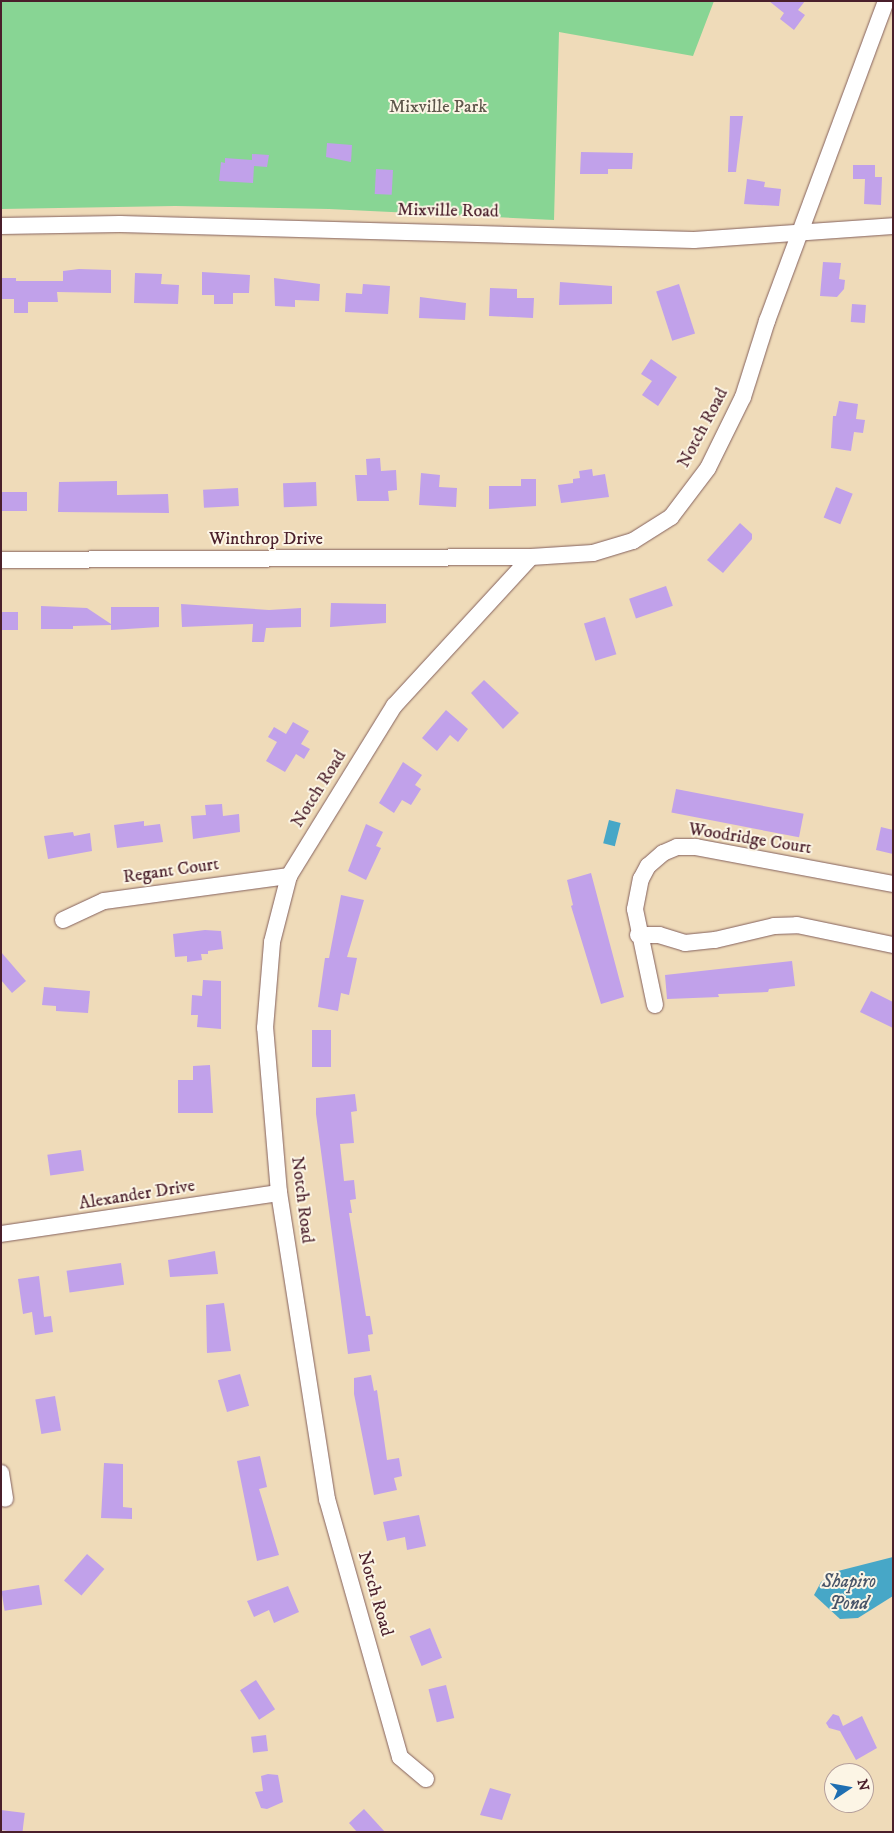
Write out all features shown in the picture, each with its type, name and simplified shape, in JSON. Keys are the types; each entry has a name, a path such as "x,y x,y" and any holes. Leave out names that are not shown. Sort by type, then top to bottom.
{"street":[{"name":"Notch Road","path":"426,1779 400,1758 327,1499 279,1193 265,1028 272,942 288,876 394,706 531,558 593,552 633,541 671,517 708,468 743,397 799,232 886,1"},
{"name":"Mixville Road","path":"1,226 120,224 694,240 893,226"},
{"name":"Winthrop Drive","path":"1,560 531,558"},
{"name":"Woodridge Court","path":"655,1005 638,935 635,910 641,879 656,858 677,847 696,847 893,884"},
{"name":"Regant Court","path":"63,920 104,901 288,876"},
{"path":"638,935 659,934 685,944 791,925 893,945"},
{"name":"Alexander Drive","path":"1,1234 279,1193"},
{"path":"1,1473 5,1498"}],"green space":[{"name":"Mixville Park","path":"1,1 714,1 693,56 559,32 554,220 329,209 175,206 1,209"}],"water":[{"path":"609,820 621,823 615,846 603,843"},
{"name":"Shapiro Pond","path":"893,1557 893,1596 858,1618 840,1619 814,1595 821,1582 834,1572"}],"building":[{"path":"769,1 805,1 798,10 805,15 794,30 780,19 784,13"},
{"path":"730,116 743,116 736,172 728,172"},
{"path":"327,143 352,145 351,162 326,157"},
{"path":"581,152 633,153 632,169 608,169 608,174 580,174"},
{"path":"252,154 269,155 267,167 254,166 253,183 219,181 221,162 225,163 225,158 252,160"},
{"path":"853,165 875,165 875,177 882,177 881,205 864,204 865,179 853,179"},
{"path":"376,169 393,170 392,195 375,194"},
{"path":"747,179 765,182 764,187 781,189 779,206 744,204"},
{"path":"823,262 841,263 839,279 845,280 844,289 837,297 820,296"},
{"path":"79,269 111,270 111,293 57,292 58,302 28,302 28,313 14,313 14,299 1,299 1,278 16,278 16,281 63,281 63,271"},
{"path":"202,272 250,275 249,293 233,293 233,304 214,304 214,295 202,295"},
{"path":"135,273 162,274 161,284 179,285 178,304 134,303"},
{"path":"274,278 320,284 319,301 295,300 295,307 275,306"},
{"path":"560,282 612,286 612,304 559,305"},
{"path":"363,284 390,286 388,314 345,312 346,293 362,294"},
{"path":"679,284 695,333 672,341 656,291"},
{"path":"490,288 517,289 517,298 534,298 533,318 489,316"},
{"path":"420,297 466,303 465,320 419,318"},
{"path":"852,304 866,305 865,323 851,322"},
{"path":"651,359 677,377 658,406 642,395 652,381 641,374"},
{"path":"839,401 858,404 856,419 865,420 863,433 854,432 851,451 831,448 833,416 836,416"},
{"path":"380,458 381,471 396,470 397,490 388,491 389,501 357,501 355,475 367,475 366,459"},
{"path":"592,469 593,476 605,474 609,497 561,503 558,485 573,483 573,479 580,478 579,471"},
{"path":"421,473 440,475 439,487 457,488 456,507 419,505"},
{"path":"521,479 536,479 536,506 489,509 489,486 521,486"},
{"path":"117,481 117,495 168,494 169,513 58,512 59,482"},
{"path":"316,482 317,506 284,507 283,483"},
{"path":"836,487 853,494 840,524 824,518"},
{"path":"238,488 239,506 204,508 203,490"},
{"path":"1,492 27,492 27,511 1,511"},
{"path":"740,523 752,534 752,539 723,573 707,560"},
{"path":"666,586 673,606 636,619 629,599"},
{"path":"331,603 386,604 386,623 330,627"},
{"path":"181,604 269,610 301,608 301,627 266,628 264,642 252,642 253,624 182,627"},
{"path":"41,606 87,608 111,624 111,607 159,607 159,627 111,630 111,625 73,626 73,629 41,629"},
{"path":"1,612 18,612 18,630 1,630"},
{"path":"605,617 616,654 595,661 584,623"},
{"path":"484,680 519,713 503,729 471,693"},
{"path":"446,710 468,729 458,742 450,735 437,751 422,738"},
{"path":"293,722 309,731 301,744 310,749 304,759 296,754 285,772 266,761 277,742 268,737 274,727 286,734"},
{"path":"403,762 422,775 415,785 421,789 411,805 402,800 394,813 379,803"},
{"path":"676,789 804,814 799,837 671,813"},
{"path":"222,804 223,816 239,814 240,832 193,839 191,816 206,815 205,805"},
{"path":"144,821 144,826 160,824 163,842 117,848 114,825"},
{"path":"366,824 383,832 376,846 381,848 366,880 348,871"},
{"path":"881,827 893,830 893,854 876,850"},
{"path":"73,832 74,836 90,833 92,851 48,859 44,836"},
{"path":"591,873 624,997 601,1004 571,906 573,905 567,880"},
{"path":"341,895 364,900 347,957 357,958 349,995 341,993 338,1011 318,1007 325,958 329,958"},
{"path":"205,930 221,931 223,949 208,951 208,954 201,954 202,960 187,962 187,956 175,957 173,934"},
{"path":"1,952 26,981 12,993 1,980"},
{"path":"792,961 795,986 769,989 768,992 718,994 719,997 667,999 665,975"},
{"path":"203,980 221,981 221,1029 197,1027 198,1015 191,1015 192,995 202,996"},
{"path":"44,987 90,991 88,1013 56,1011 56,1006 42,1005"},
{"path":"871,991 893,1002 893,1028 860,1012"},
{"path":"312,1030 331,1030 331,1067 312,1067"},
{"path":"210,1065 213,1113 178,1113 178,1080 193,1080 193,1066"},
{"path":"355,1094 357,1111 351,1112 354,1143 340,1144 344,1181 354,1180 356,1199 350,1200 352,1213 349,1213 366,1316 370,1316 373,1334 368,1335 370,1351 348,1354 316,1114 316,1098"},
{"path":"81,1150 84,1171 50,1176 47,1155"},
{"path":"215,1251 218,1274 170,1277 168,1260"},
{"path":"121,1263 124,1285 70,1292 67,1271"},
{"path":"39,1276 44,1317 51,1316 53,1332 35,1335 32,1312 23,1314 18,1279"},
{"path":"224,1303 231,1351 207,1353 206,1305"},
{"path":"240,1374 249,1406 227,1412 218,1380"},
{"path":"371,1375 374,1391 377,1390 387,1460 399,1458 402,1476 394,1478 397,1490 374,1495 354,1394 354,1378"},
{"path":"55,1396 61,1430 41,1434 35,1399"},
{"path":"260,1456 267,1487 259,1489 279,1555 257,1561 237,1461"},
{"path":"104,1463 123,1464 123,1507 132,1508 132,1519 101,1518"},
{"path":"419,1515 426,1546 407,1550 405,1537 387,1541 383,1522"},
{"path":"87,1554 104,1569 81,1596 64,1580"},
{"path":"39,1585 42,1605 5,1611 1,1591"},
{"path":"288,1586 299,1612 274,1623 269,1610 254,1617 247,1601"},
{"path":"430,1628 442,1658 422,1666 410,1636"},
{"path":"256,1680 275,1709 259,1720 240,1690"},
{"path":"446,1685 454,1718 437,1722 429,1689"},
{"path":"833,1714 839,1716 843,1726 862,1716 877,1748 856,1760 840,1731 829,1728 826,1723"},
{"path":"266,1735 268,1751 253,1753 251,1737"},
{"path":"268,1774 278,1775 283,1802 267,1809 261,1808 255,1792 263,1791 261,1776"},
{"path":"490,1788 511,1794 502,1820 480,1815"},
{"path":"364,1809 385,1832 357,1832 349,1823"},
{"path":"1,1810 25,1813 22,1832 1,1830"}]}
